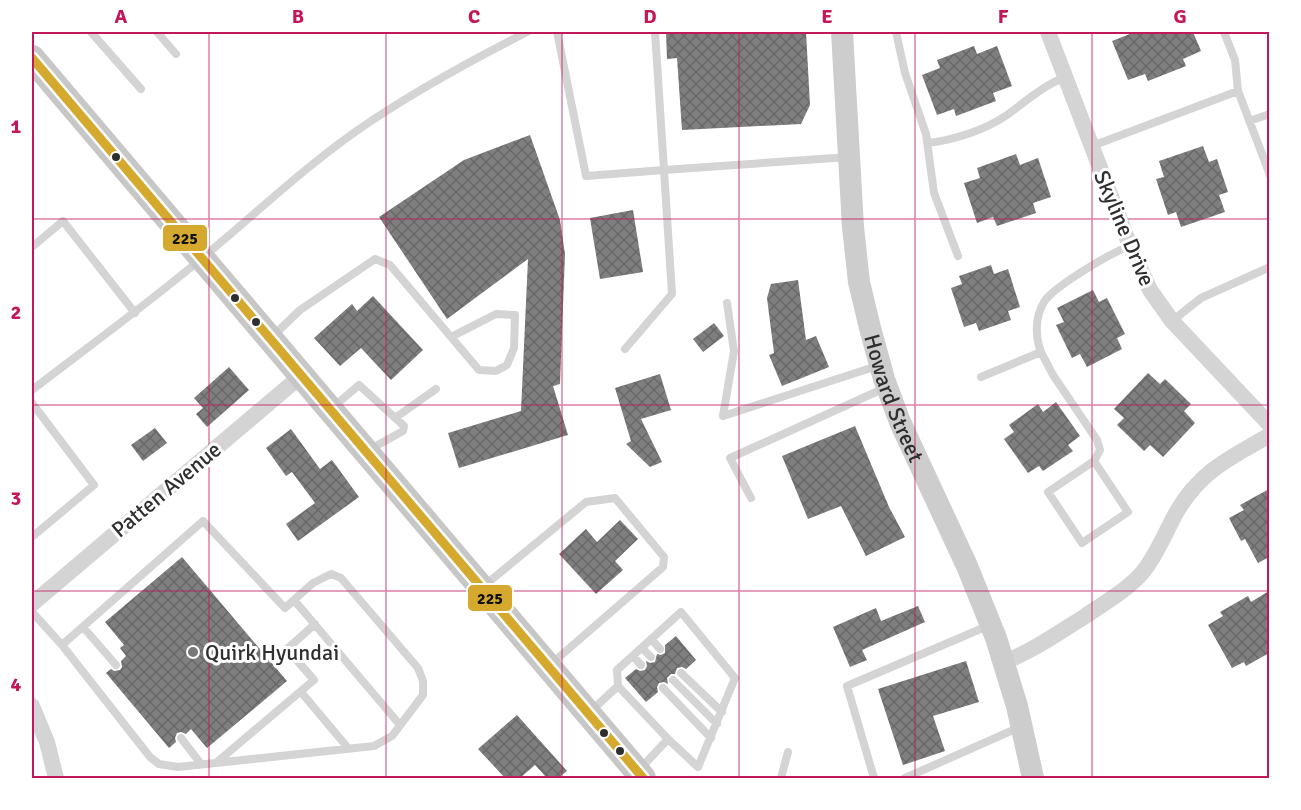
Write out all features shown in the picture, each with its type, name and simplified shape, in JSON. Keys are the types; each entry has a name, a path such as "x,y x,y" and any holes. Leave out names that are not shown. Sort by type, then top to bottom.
{"main road":[{"path":"33,63 367,451 588,713 637,776"}],"street":[{"name":"Howard Street","path":"842,32 851,206 857,265 880,365 905,434 968,566 991,624 1004,662 1033,778"},
{"name":"Skyline Drive","path":"1048,32 1130,246 1150,290 1172,321 1269,425"},
{"name":"Patten Avenue","path":"32,604 302,375"},
{"path":"1004,662 1025,654 1131,584 1148,565 1177,510 1202,478 1221,463 1269,435"},
{"path":"32,706 47,742 56,778"}],"lane":[{"path":"91,32 141,89"},
{"path":"157,32 176,54"},
{"path":"32,390 135,313 276,193 353,133 410,95 527,32"},
{"path":"557,32 586,176 849,157"},
{"path":"625,349 672,294 655,32"},
{"path":"896,32 901,60 928,143 934,193 958,256"},
{"path":"1224,32 1236,64 1235,80 1238,91 1269,175"},
{"path":"928,143 951,139 993,123 1041,89 1065,77"},
{"path":"1092,146 1238,91"},
{"path":"1249,122 1269,114"},
{"path":"32,247 63,221 135,313"},
{"path":"1094,461 1128,512 1082,543 1048,492 1094,461 1100,450 1097,440 1053,375 1041,352 1036,330 1040,310 1047,298 1104,258 1130,246"},
{"path":"270,338 300,310 375,259 390,265 451,337 479,370 496,370 507,365 514,348 515,315 496,314 451,337"},
{"path":"1172,321 1201,298 1269,267"},
{"path":"727,303 734,351 723,416 880,365"},
{"path":"981,377 1041,352"},
{"path":"331,409 359,385 404,426 403,430 367,451"},
{"path":"751,498 730,458 887,387"},
{"path":"395,418 436,389"},
{"path":"32,403 94,485 32,537"},
{"path":"482,587 586,502 615,498 664,557 663,567 548,666"},
{"path":"32,612 62,645 150,757 159,764 178,766 374,746 392,736 423,695 423,681 418,668 341,579 331,574 314,583 285,608 203,520 62,645"},
{"path":"294,600 400,725"},
{"path":"681,612 735,678 698,767 618,686 617,670 651,639 681,612"},
{"path":"217,762 314,680 287,649 315,624"},
{"path":"874,778 847,686 991,624"},
{"path":"82,627 116,665"},
{"path":"651,639 660,649"},
{"path":"642,648 651,657"},
{"path":"633,656 641,665"},
{"path":"681,673 722,712"},
{"path":"673,680 717,724"},
{"path":"588,713 618,686"},
{"path":"663,688 711,738"},
{"path":"301,692 348,748"},
{"path":"905,778 1024,736"},
{"path":"181,738 201,764"},
{"path":"637,776 668,739"},
{"path":"782,778 788,752"}],"building":[{"path":"666,32 806,32 810,105 801,124 682,130 677,58 667,59"},
{"path":"1135,32 1193,32 1201,51 1183,59 1186,66 1148,81 1145,74 1128,80 1112,41"},
{"path":"974,46 977,54 997,46 1012,86 993,93 996,101 956,116 954,109 937,115 922,75 940,68 937,60"},
{"path":"530,135 560,220 565,254 560,384 553,386 568,435 459,468 448,433 521,411 528,259 447,319 379,217 464,160"},
{"path":"1203,146 1209,162 1217,159 1228,192 1219,195 1225,212 1181,227 1176,212 1168,215 1156,179 1164,177 1159,161"},
{"path":"1016,154 1020,165 1038,158 1051,197 1033,203 1036,213 997,226 993,217 977,223 964,183 980,178 977,168"},
{"path":"633,210 643,272 600,279 590,218"},
{"path":"991,265 994,274 1008,269 1020,307 1008,311 1011,320 979,331 976,323 964,327 951,288 962,284 959,276"},
{"path":"798,280 806,340 816,336 829,367 782,386 769,355 774,353 767,298 771,284"},
{"path":"1093,290 1099,302 1107,298 1125,334 1117,338 1122,349 1087,367 1080,354 1072,358 1056,325 1064,322 1057,308"},
{"path":"373,296 423,350 391,380 361,348 340,366 314,338 352,304 357,311"},
{"path":"714,323 724,336 703,352 693,339"},
{"path":"229,367 249,390 207,427 196,414 203,408 194,398"},
{"path":"1148,373 1160,384 1165,379 1191,404 1184,411 1195,423 1163,457 1150,445 1144,451 1117,425 1124,418 1114,409"},
{"path":"660,374 671,410 641,419 662,462 650,467 626,444 631,441 615,388"},
{"path":"1056,402 1080,436 1068,445 1073,451 1043,471 1039,466 1028,473 1004,439 1014,432 1009,425 1038,404 1043,412"},
{"path":"855,426 889,507 905,537 866,556 841,506 808,519 782,456"},
{"path":"155,428 167,443 143,461 131,445"},
{"path":"291,429 320,469 332,460 359,497 298,541 286,524 315,503 292,472 286,476 266,448"},
{"path":"1269,489 1269,557 1258,563 1245,539 1241,541 1229,518 1244,510 1240,505"},
{"path":"620,520 638,539 615,561 623,570 596,594 559,554 586,529 597,542"},
{"name":"Quirk Hyundai","path":"182,557 287,681 207,748 191,729 186,734 177,733 176,742 169,748 106,673 111,669 120,670 121,661 126,656 120,648 124,645 105,622"},
{"path":"1269,591 1269,653 1246,666 1244,662 1232,668 1208,625 1223,616 1220,612 1248,596 1251,602"},
{"path":"918,606 925,622 862,650 867,660 850,667 833,627 876,608 881,621"},
{"path":"676,636 696,660 686,669 677,668 675,674 667,678 668,684 659,683 658,692 646,702 625,678 636,669 645,670 646,661 655,662 657,654 665,653 665,645"},
{"path":"966,661 979,702 933,716 945,751 903,765 878,689"},
{"path":"517,715 567,771 558,778 547,778 535,765 520,778 505,778 478,749"}],"transit line":[{"name":"225","path":"32,58 643,778"}],"place":[{"name":"Quirk Hyundai","path":"193,652"}]}
